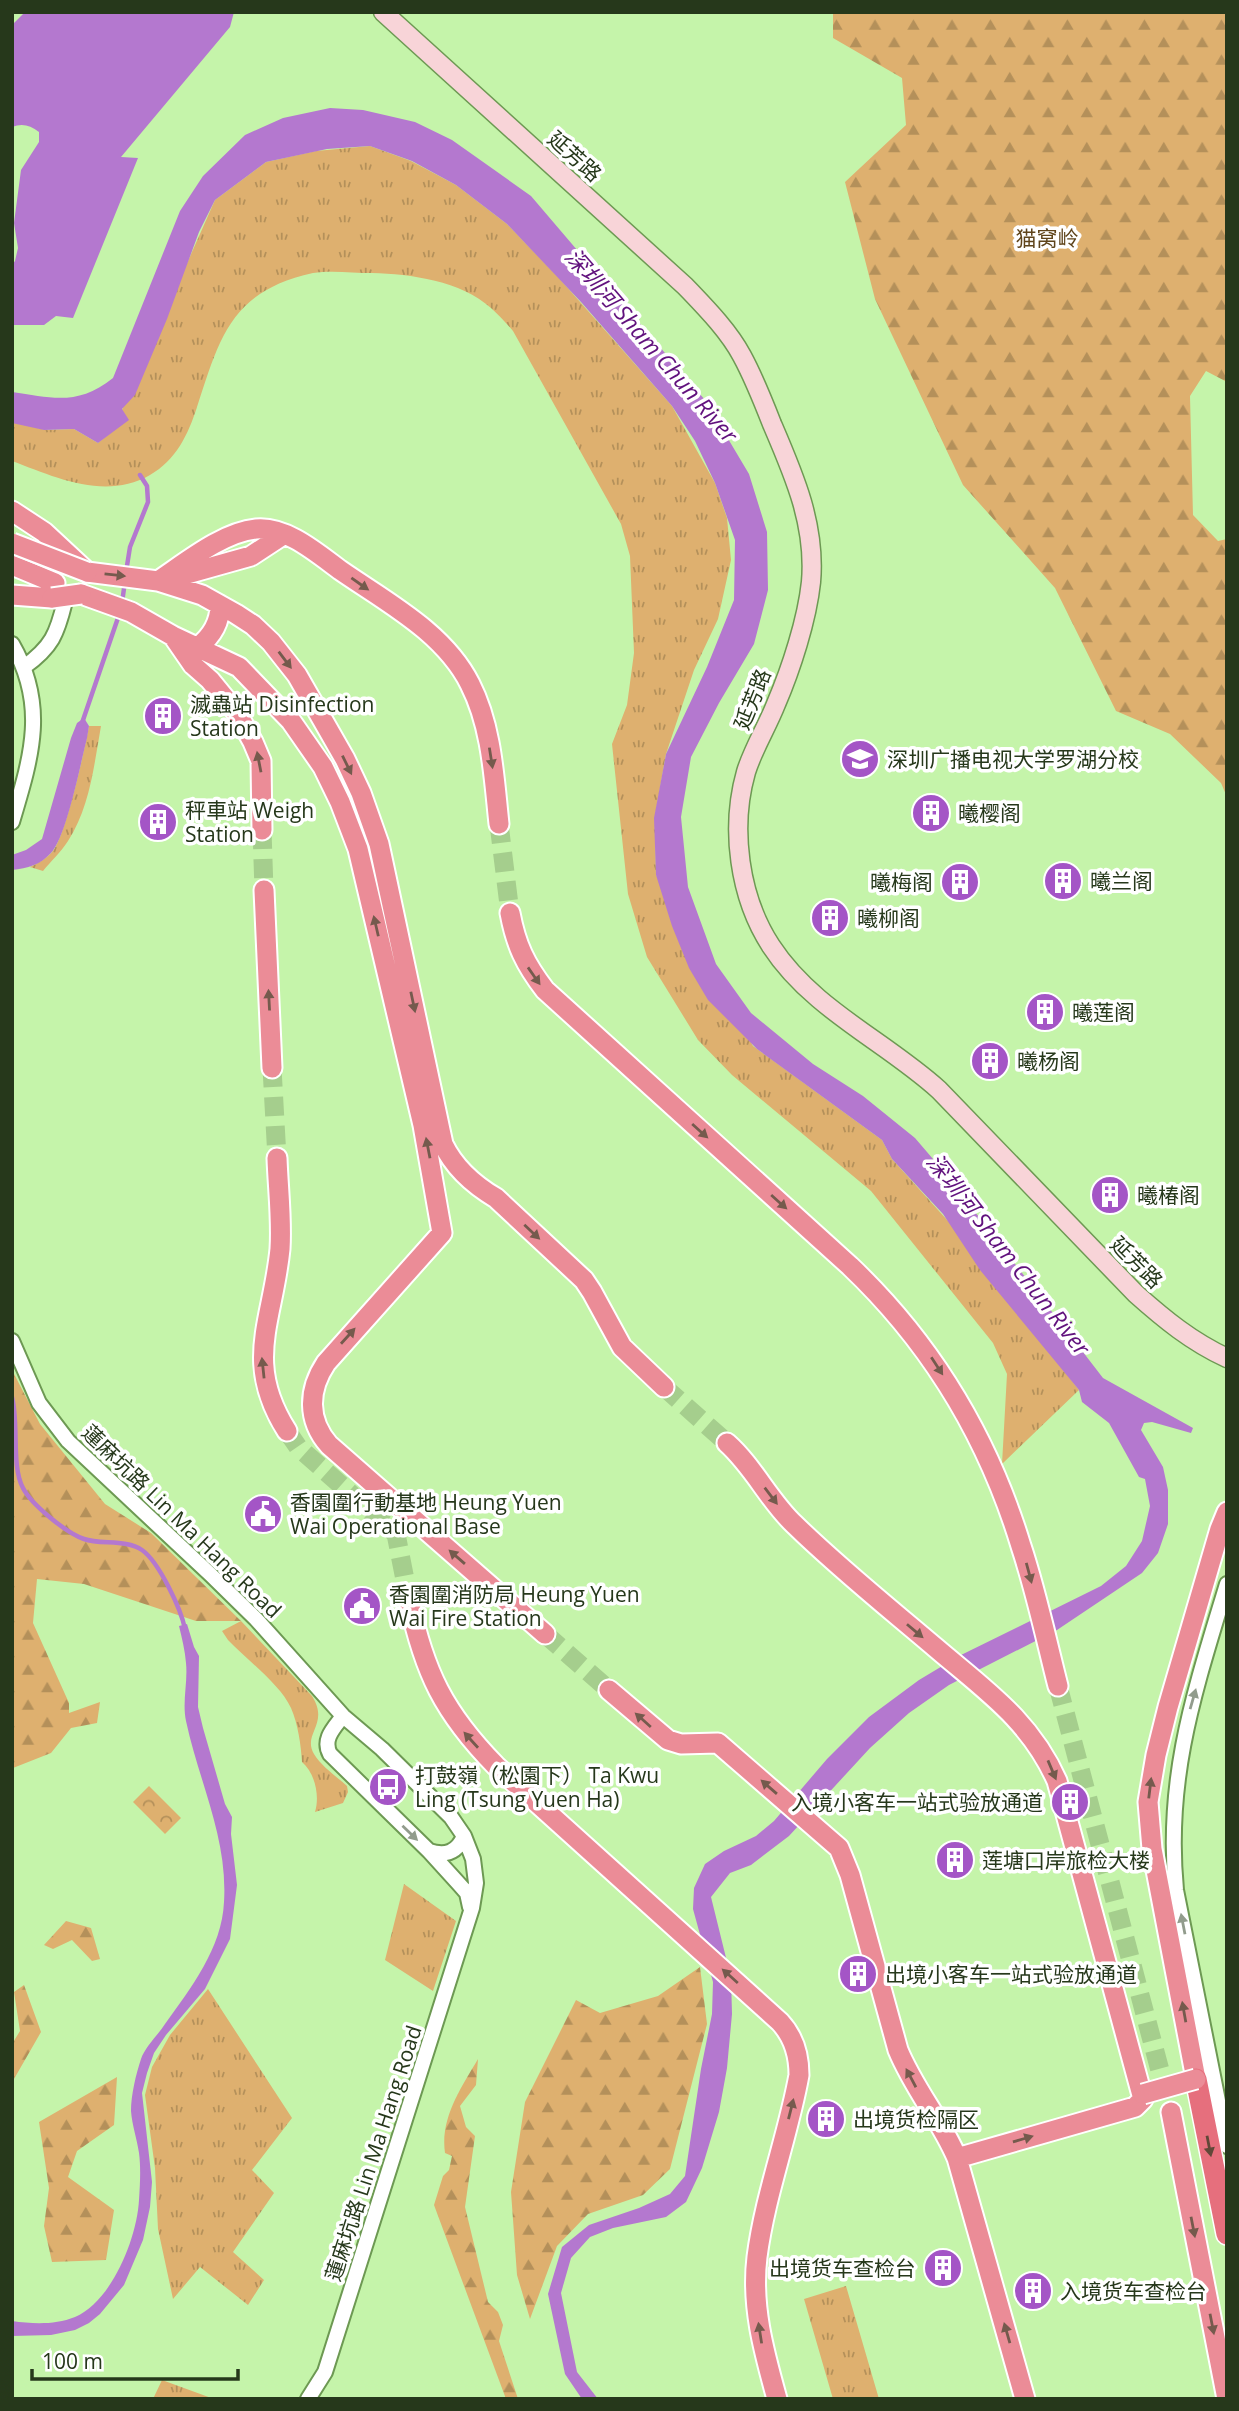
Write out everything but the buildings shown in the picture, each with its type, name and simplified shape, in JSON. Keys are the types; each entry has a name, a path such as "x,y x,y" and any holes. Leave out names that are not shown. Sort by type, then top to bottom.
{"highway":[{"path":"12,511 44,532 87,572"},
{"path":"151,580 202,572 251,556 283,534 304,545 418,624 448,652 471,685 486,729 499,824"},
{"path":"12,543 87,572 151,580 202,595 253,625 284,657 317,707 361,793 379,844 448,1157 584,1280 622,1348 664,1387"},
{"path":"12,565 73,598 138,615 173,636 239,667 291,721 314,753 340,802 361,860 423,1125 442,1233 333,1353 321,1371 314,1389 313,1418 319,1432 330,1446 545,1634"},
{"path":"12,595 73,598"},
{"path":"198,647 216,626 219,605"},
{"path":"173,636 193,665 231,705 253,742 261,761 262,830"},
{"path":"264,890 272,1068"},
{"path":"510,913 522,957 545,990 878,1292 925,1349 972,1424 1002,1493 1022,1546 1058,1686"},
{"path":"277,1158 280,1249 262,1358 269,1393 287,1431"},
{"path":"727,1443 788,1518 863,1587 1014,1714 1047,1759 1057,1781 1143,2094 1141,2102 1135,2107 957,2158"},
{"path":"1227,1512 1199,1597 1158,1743 1148,1802 1152,1849 1227,2234"},
{"path":"411,1607 425,1662 440,1695 479,1749 780,2022 793,2041 799,2075 757,2259 756,2290 761,2343 777,2399"},
{"path":"609,1690 668,1740 681,1744 715,1741 721,1745 839,1848 850,1875 898,2050 916,2088 943,2128 957,2158 1025,2399"},
{"path":"1143,2094 1196,2079"},
{"path":"1171,2112 1227,2399"}],"main road":[{"name":"延芳路","path":"383,12 705,306 741,355 797,483 811,546 811,582 790,666 777,703 746,772 739,811 738,840 745,883 754,914 771,945 790,971 813,994 907,1062 939,1090 1136,1294 1165,1320 1209,1350 1227,1358"}],"street":[{"path":"24,667 46,650 73,598"},
{"path":"12,644 24,667 31,691 35,730 12,822"},
{"name":"蓮麻坑路 Lin Ma Hang Road","path":"12,1341 39,1403 68,1441 220,1584 285,1650 344,1716 445,1810 464,1836 470,1850 476,1876 476,1892 470,1917 325,2372 308,2399"},
{"path":"1227,1584 1190,1708 1181,1748 1174,1850 1176,1890 1227,2147"},
{"path":"344,1716 328,1739 330,1755 429,1851 467,1893 470,1917"},
{"path":"429,1851 449,1853 455,1850 464,1836"}],"green space":[{"name":"猫窝岭","path":"833,12 1227,12 1227,382 1206,371 1190,396 1193,515 1218,541 1227,539 1227,797 1221,783 1170,734 1116,711 1055,588 963,485 875,299 845,182 906,125 902,78 833,38"},
{"path":"370,146 411,161 456,185 507,224 558,277 672,406 715,483 727,518 731,560 718,619 694,670 666,754 655,816 656,875 753,1046 882,1140 892,1159 948,1221 1079,1390 1002,1464 1007,1374 993,1343 871,1191 732,1075 698,1040 647,957 628,894 612,744 627,705 634,653 630,556 621,524 513,331 500,316 465,291 419,277 327,272 285,281 246,305 233,321 213,359 185,437 167,462 150,475 133,483 98,486 80,484 12,461 12,422 46,430 74,429 98,443 127,419 122,410 215,200 266,162 316,151"},
{"path":"89,726 101,726 90,785 81,814 68,841 43,871 30,867 52,852 63,830"},
{"path":"12,1370 40,1424 105,1504 151,1533 241,1621 196,1621 84,1584 37,1579 33,1623 69,1703 69,1713 100,1702 97,1723 71,1728 51,1753 13,1768 12,1771"},
{"path":"241,1621 312,1696 318,1714 311,1747 321,1763 347,1786 348,1792 343,1803 315,1812 315,1785 302,1762 299,1735 291,1708 279,1690 222,1631"},
{"path":"149,1786 181,1818 165,1834 133,1802"},
{"path":"404,1884 456,1921 433,1991 385,1960"},
{"path":"66,1921 91,1928 100,1959 92,1961 72,1940 53,1949 44,1945"},
{"path":"700,1967 707,2024 670,2169 643,2195 588,2214 557,2246 530,2319 517,2275 511,2192 525,2102 576,2000 600,2013 658,1996"},
{"path":"24,1985 41,2032 14,2079 12,2044 20,2031 14,1992"},
{"path":"208,1989 292,2118 252,2170 274,2193 233,2252 264,2280 248,2305 200,2267 173,2299 158,2229 155,2168 145,2095 152,2067 170,2035"},
{"path":"478,2059 476,2085 460,2106 466,2127 475,2136 465,2207 488,2302 498,2312 503,2325 499,2341 518,2399 506,2399 434,2205 452,2156 445,2153 444,2140 449,2116"},
{"path":"117,2077 114,2125 77,2151 68,2177 114,2210 106,2260 52,2262 44,2226 49,2188 39,2122"},
{"path":"846,2286 879,2399 833,2399 804,2299"},
{"path":"162,2380 214,2399 153,2399"}],"water":[{"path":"25,12 234,12 230,27 121,157 138,158 73,318 56,316 44,325 12,325 12,265 18,248 14,223 21,170 39,142 39,132 32,128 23,125 12,127 12,25"},
{"name":"深圳河 Sham Chun River","path":"330,108 363,110 415,122 452,140 531,196 705,400 749,474 767,532 768,590 754,644 691,757 681,817 688,887 716,964 751,1013 813,1064 863,1096 915,1138 1103,1378 1193,1428 1191,1433 1152,1422 1144,1423 1141,1430 1163,1467 1168,1490 1168,1524 1158,1553 1142,1573 1057,1630 949,1685 909,1713 870,1748 789,1836 751,1865 730,1873 711,1897 731,1978 732,2014 727,2068 719,2112 702,2168 686,2202 666,2217 613,2228 590,2237 571,2258 561,2293 577,2372 598,2399 582,2399 565,2374 548,2294 562,2247 589,2225 670,2194 685,2176 712,2014 713,1982 693,1909 694,1888 705,1864 724,1851 756,1836 774,1821 827,1759 869,1717 919,1680 959,1656 1101,1586 1126,1566 1142,1541 1150,1506 1145,1479 1139,1477 1109,1423 1082,1402 1079,1390 980,1270 943,1214 892,1159 882,1140 757,1049 708,1000 689,968 656,875 654,818 666,754 707,667 734,600 735,540 715,483 695,441 672,406 581,302 507,224 456,185 412,161 370,146 327,149 266,162 215,200 199,232 135,395 122,409 129,420 98,443 74,429 44,430 12,423 12,392 65,398 88,393 113,378 180,211 203,176 245,135 283,118"},
{"path":"84,718 89,726 87,738 57,845 38,863 12,870 12,855 26,850 42,839 71,738 77,723"},
{"path":"187,1624 199,1656 198,1707 225,1804 232,1817 231,1834 237,1885 230,1939 205,1989 166,2035 154,2053 147,2073 142,2093 152,2182 150,2207 143,2240 124,2285 100,2314 75,2330 51,2335 12,2336 12,2321 52,2323 75,2317 88,2309 111,2283 120,2267 128,2250 139,2200 140,2159 131,2111 139,2065 145,2050 204,1967 222,1919 222,1855 185,1714 186,1663 179,1626"}],"waterway":[{"path":"126,572 130,547 148,502 147,486 140,475"},
{"path":"122,603 125,581"},
{"path":"82,723 120,612"},
{"path":"12,1397 17,1468 27,1495 50,1517 77,1536 91,1541 129,1544 142,1550 149,1556 168,1587 185,1629"}],"tunnel":[{"path":"15,548 26,559 55,577"},
{"path":"499,824 510,913"},
{"path":"262,830 264,890"},
{"path":"272,1068 277,1158"},
{"path":"664,1387 727,1443"},
{"path":"287,1431 298,1447 396,1534 409,1600"},
{"path":"545,1634 609,1690"},
{"path":"1058,1686 1171,2112"}],"place":[{"name":"滅蟲站 Disinfection Station","path":"163,716"},
{"name":"深圳广播电视大学罗湖分校","path":"860,759"},
{"name":"曦樱阁","path":"931,813"},
{"name":"秤車站 Weigh Station","path":"158,822"},
{"name":"曦兰阁","path":"1063,881"},
{"name":"曦梅阁","path":"960,882"},
{"name":"曦柳阁","path":"830,918"},
{"name":"曦莲阁","path":"1045,1012"},
{"name":"曦杨阁","path":"990,1061"},
{"name":"曦椿阁","path":"1110,1195"},
{"name":"香園圍行動基地 Heung Yuen Wai Operational Base","path":"263,1514"},
{"name":"香園圍消防局 Heung Yuen Wai Fire Station","path":"362,1606"},
{"name":"打鼓嶺（松園下） Ta Kwu Ling (Tsung Yuen Ha)","path":"388,1787"},
{"name":"入境小客车一站式验放通道","path":"1070,1802"},
{"name":"莲塘口岸旅检大楼","path":"955,1860"},
{"name":"出境小客车一站式验放通道","path":"858,1974"},
{"name":"出境货检隔区","path":"826,2119"},
{"name":"出境货车查检台","path":"943,2268"},
{"name":"入境货车查检台","path":"1033,2291"}]}
